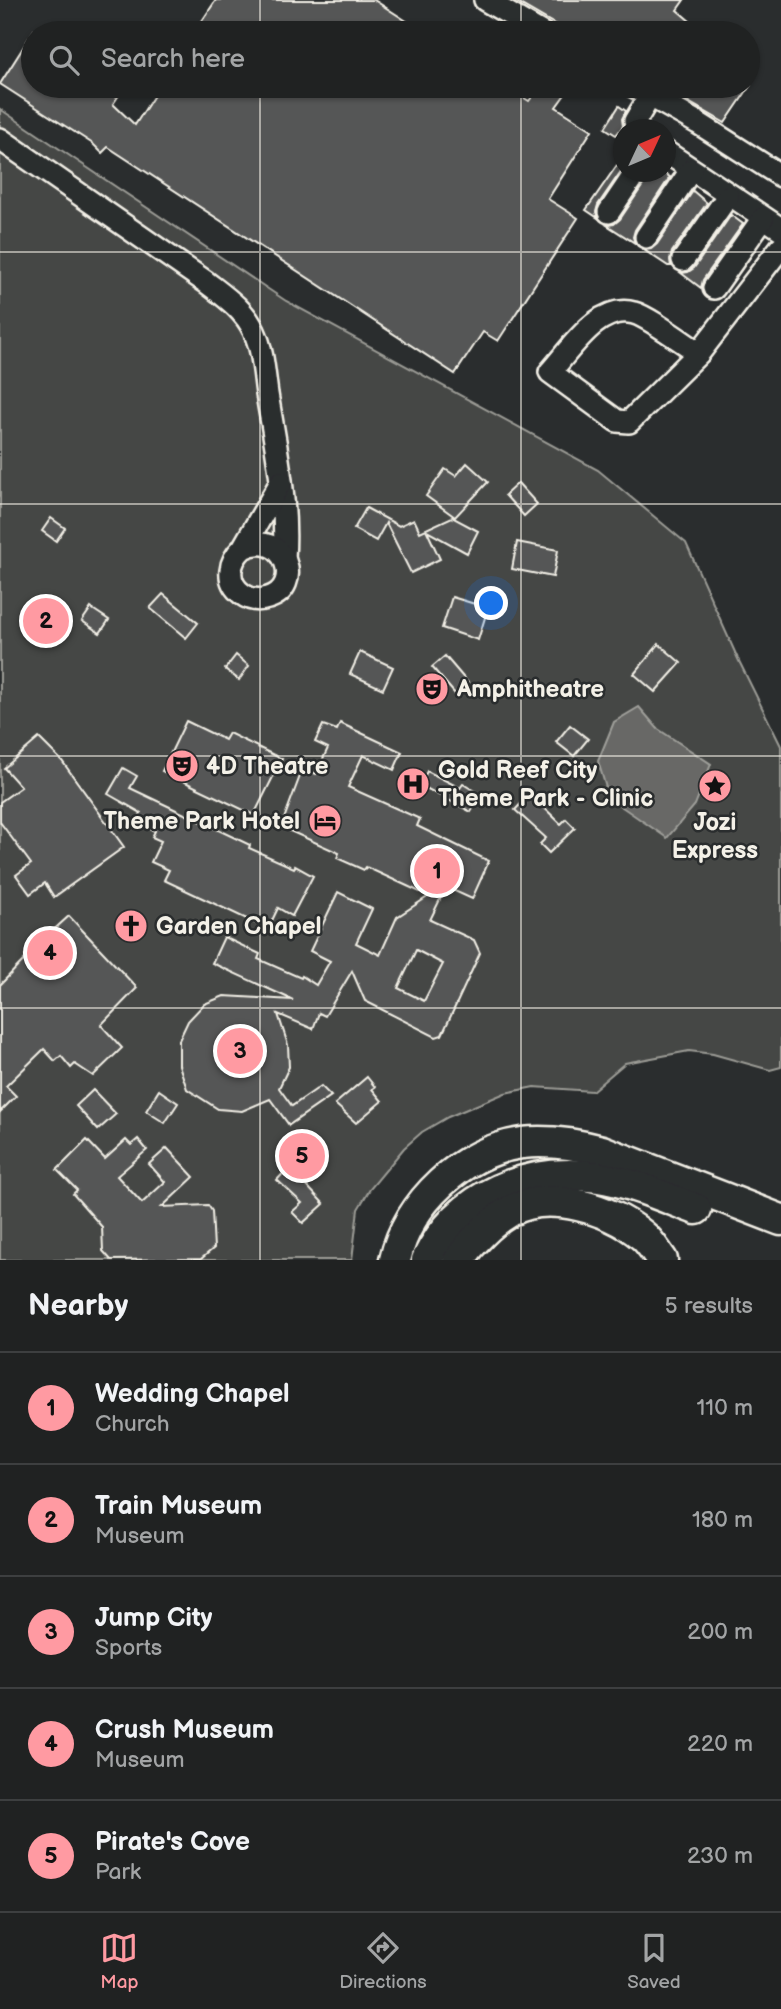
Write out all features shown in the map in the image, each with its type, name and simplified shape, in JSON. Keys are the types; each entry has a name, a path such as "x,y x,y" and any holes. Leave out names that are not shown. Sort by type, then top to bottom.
{"highway":[{"path":"395,1260 406,1229 438,1185 458,1168 488,1153 520,1144 573,1144 602,1151 781,1220"},
{"path":"427,1260 443,1232 496,1189 534,1177 570,1174 601,1178 644,1190 781,1240"},
{"path":"459,1260 486,1230 511,1210 540,1203 574,1204 612,1215 644,1236 662,1260"}],"lane":[{"path":"485,0 521,21"},
{"path":"635,119 640,98"},
{"path":"653,98 781,176"},
{"path":"0,139 206,282 234,304 249,321 259,346 281,482 286,533 284,558"},
{"path":"676,159 772,224 714,288"},
{"path":"646,237 691,170"},
{"path":"609,212 629,182"},
{"path":"683,260 728,196"},
{"path":"699,353 635,313 613,312 595,323 550,372 623,423 629,422 699,353 781,247"},
{"path":"243,548 261,543 278,550 284,558 287,567 285,584 272,597 254,600 238,590 230,573 232,563 281,482"}],"shaded area":[{"path":"0,109 286,301 598,470 686,543 781,746 781,1067 770,1070 713,1054 689,1051 625,1063 592,1091 534,1087 505,1093 448,1117 422,1132 404,1148 370,1189 358,1209 352,1260 0,1260"},
{"path":"639,707 658,729 711,764 695,805 667,838 609,798 598,761 614,722"}],"building":[{"path":"216,0 374,0 406,21 202,21"},
{"path":"513,0 684,0 677,10 690,21 549,21"},
{"path":"21,51 21,98 0,84"},
{"path":"22,98 117,98 113,104 135,125 152,98 524,98 529,101 531,98 562,98 556,107 592,130 548,199 578,218 498,341 483,332 455,374 108,147 102,153 93,144"},
{"path":"682,98 742,98 725,123"},
{"path":"619,106 626,111 622,119 613,119 613,133 605,128"},
{"path":"613,171 614,182 598,205 598,218 586,210"},
{"path":"645,182 667,182 635,230 635,243 607,225 620,219"},
{"path":"693,191 707,203 672,252 671,266 668,266 644,250 657,244"},
{"path":"731,215 743,224 703,280 701,288 681,273 694,268"},
{"path":"467,463 488,482 455,517 426,496 445,469 456,476"},
{"path":"518,483 537,504 524,516 505,495"},
{"path":"366,508 399,526 414,519 420,532 452,517 478,531 467,553 427,531 440,559 411,573 386,523 376,541 354,529"},
{"path":"51,518 65,528 56,541 42,531"},
{"path":"517,542 558,550 553,577 512,569"},
{"path":"163,594 198,623 186,638 150,608"},
{"path":"452,597 488,608 478,640 442,628"},
{"path":"91,608 109,620 100,633 82,621"},
{"path":"659,644 681,663 655,692 634,674"},
{"path":"360,652 393,667 383,689 350,674"},
{"path":"236,655 249,666 239,680 225,669"},
{"path":"445,656 468,683 455,694 432,667"},
{"path":"186,721 225,740 229,733 282,759 254,815 162,771"},
{"path":"340,723 402,752 394,770 363,755 348,787 420,819 417,826 489,861 472,899 446,887 430,920 474,940 480,953 442,1035 436,1037 365,1001 352,971 325,1016 319,1013 313,1029 278,1014 288,1045 289,1067 279,1088 292,1106 321,1086 331,1096 289,1125 270,1099 242,1111 218,1109 187,1089 179,1065 179,1040 188,1021 204,1004 224,996 293,1000 212,963 224,937 260,954 258,959 301,978 302,976 316,985 330,961 310,951 338,892 372,909 356,943 380,955 397,917 429,896 366,867 364,870 337,858 339,853 281,827 303,768 316,774 328,748 315,742 323,725 337,730","holes":["416,950 443,964 424,1001 398,988"]},
{"path":"570,725 588,739 574,756 556,742"},
{"path":"39,738 62,761 124,847 54,897 45,883 30,894 16,875 31,864 0,822 0,802 21,787 4,768"},
{"path":"123,768 137,776 130,788 250,845 249,848 313,876 292,916 278,908 268,929 164,880 169,870 151,862 161,841 152,837 155,831 136,823 141,813 108,794"},
{"path":"427,771 460,788 463,784 481,795 471,812 420,785"},
{"path":"530,794 561,824 566,819 575,828 549,853 540,844 546,838 515,810"},
{"path":"69,916 137,988 101,1025 122,1048 93,1076 75,1064 71,1068 61,1056 55,1061 44,1049 6,1086 16,1096 0,1112 0,985 25,956"},
{"path":"367,1077 375,1087 372,1089 382,1101 356,1123 335,1104"},
{"path":"93,1090 116,1114 98,1130 76,1106"},
{"path":"159,1090 178,1103 165,1123 146,1111"},
{"path":"138,1139 147,1150 117,1176 142,1203 165,1182 149,1164 167,1148 194,1177 162,1207 208,1205 212,1211 214,1248 201,1259 111,1260 103,1251 102,1227 73,1194 77,1190 57,1170 87,1140 105,1159 126,1140 131,1145"},
{"path":"289,1167 324,1204 303,1223 292,1212 302,1203 277,1180"}],"place":[{"name":"Train Museum","path":"46,621"},
{"name":"Amphitheatre","path":"432,689"},
{"name":"4D Theatre","path":"182,766"},
{"name":"Gold Reef City Theme Park - Clinic","path":"413,784"},
{"name":"Jozi Express","path":"715,786"},
{"name":"Theme Park Hotel","path":"325,821"},
{"name":"Wedding Chapel","path":"437,871"},
{"name":"Garden Chapel","path":"131,926"},
{"name":"Crush Museum","path":"50,953"},
{"name":"Jump City","path":"240,1051"},
{"name":"Pirate's Cove","path":"302,1156"}]}
